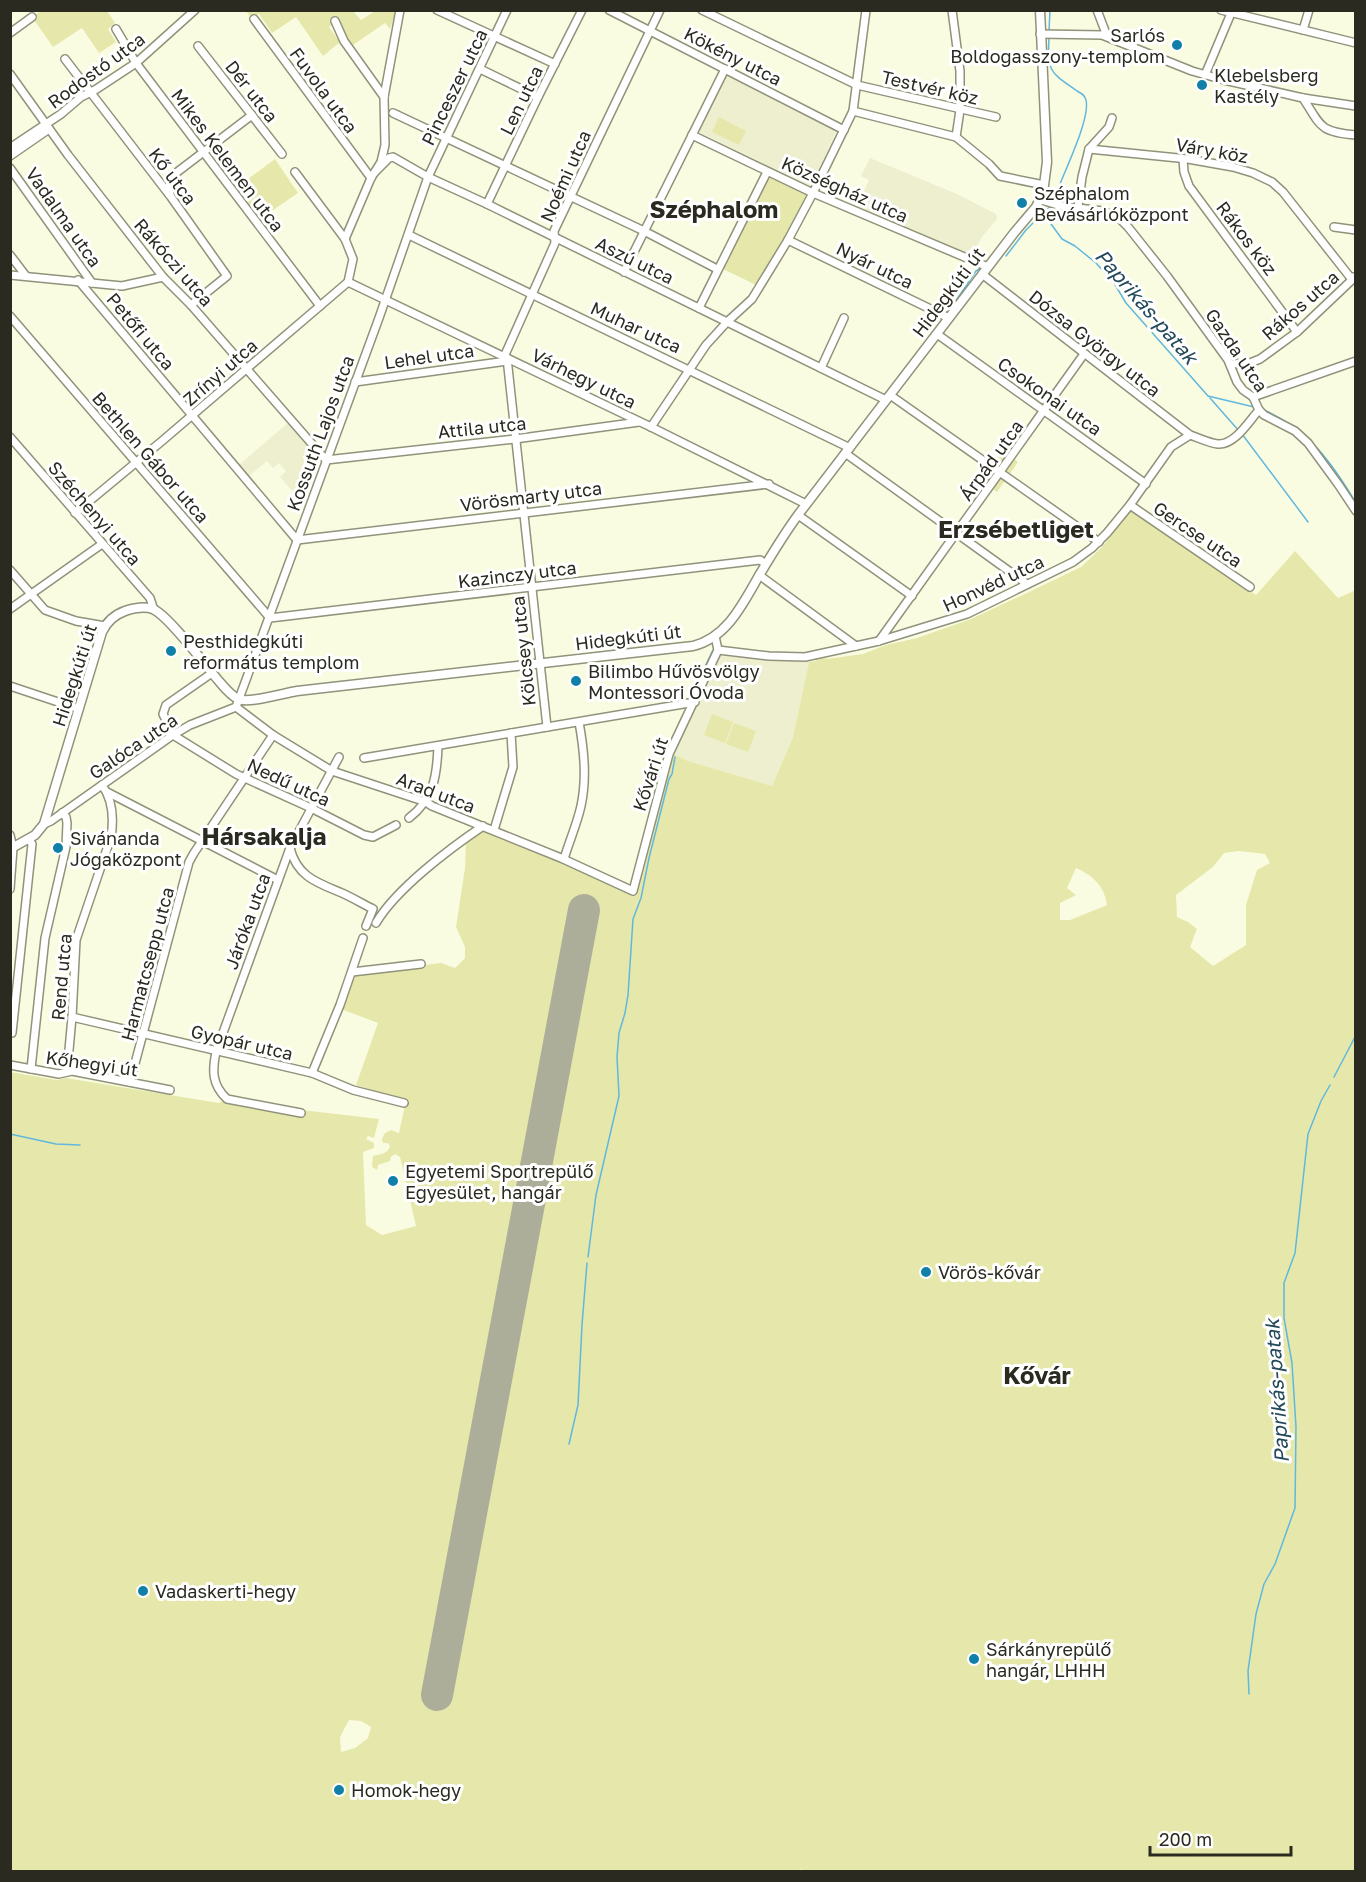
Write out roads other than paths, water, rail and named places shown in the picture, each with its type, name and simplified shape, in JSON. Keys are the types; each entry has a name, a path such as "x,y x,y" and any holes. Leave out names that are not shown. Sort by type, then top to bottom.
{"main road":[{"name":"Hidegkúti út","path":"238,703 297,691 693,646 715,636 737,614 765,562 804,503 937,334 946,317 1036,207 1049,202 1044,185 1047,141 1040,10"},
{"name":"Hidegkúti út","path":"12,849 29,839 44,824 76,709 105,626 116,616 128,610 141,608 154,610"},
{"path":"154,610 168,621 238,703"}],"street":[{"name":"Rodostó utca","path":"10,156 81,97 136,63 195,10"},
{"path":"345,239 381,162 385,146 384,98 400,10"},
{"path":"437,10 555,64"},
{"name":"Pinceszer utca","path":"428,177 507,10"},
{"name":"Len utca","path":"488,204 582,10"},
{"name":"Kökény utca","path":"609,10 844,130"},
{"name":"Noémi utca","path":"506,358 555,243 554,231 660,10"},
{"name":"Testvér köz","path":"702,10 857,85 996,117"},
{"path":"651,427 706,345 726,322 752,299 813,193 853,111 866,10"},
{"path":"952,10 960,71 960,110 956,137"},
{"path":"1097,10 1107,36"},
{"path":"1221,10 1356,43"},
{"path":"1303,30 1309,10"},
{"path":"1204,75 1232,12"},
{"path":"10,33 32,16"},
{"name":"Fuvola utca","path":"254,19 373,175"},
{"path":"335,21 344,41 384,98"},
{"name":"Mikes Kelemen utca","path":"116,29 136,63 320,306"},
{"path":"1042,34 1107,36 1204,75 1303,98 1356,106"},
{"name":"Dér utca","path":"198,46 282,154"},
{"name":"Kő utca","path":"65,59 171,197 227,276 191,305"},
{"path":"480,69 538,97"},
{"path":"624,272 725,69"},
{"name":"Rákóczi utca","path":"10,74 163,277 191,305 326,460"},
{"path":"1303,98 1323,128 1330,132 1356,135"},
{"path":"853,111 956,137 1000,176 1044,185"},
{"path":"393,113 644,231 717,269"},
{"path":"171,197 169,186 172,176 252,115"},
{"path":"1078,207 1089,149 1109,127 1113,118"},
{"name":"Rodostó utca","path":"10,148 47,126"},
{"name":"Községház utca","path":"692,135 767,172 985,270"},
{"name":"Váry köz","path":"1089,149 1233,167 1272,182 1283,192 1350,277 1355,277"},
{"name":"Aszú utca","path":"373,175 390,157 820,368 886,398 1000,472 1099,542"},
{"name":"Rákos köz","path":"1183,159 1184,172 1190,186 1298,332"},
{"name":"Vadalma utca","path":"10,168 92,283"},
{"path":"295,172 345,239 353,259 348,282"},
{"path":"699,308 767,172"},
{"name":"Kossuth Lajos utca","path":"238,703 409,235 428,177"},
{"name":"Gazda utca","path":"1049,202 1112,214 1128,227 1167,276 1230,364 1243,390 1253,397 1258,408 1269,418 1295,431 1308,443 1356,511"},
{"path":"1334,227 1356,230"},
{"name":"Muhar utca","path":"409,235 689,369 847,448 956,534 1027,584"},
{"name":"Nyár utca","path":"788,240 946,317"},
{"path":"10,255 26,276"},
{"name":"Dózsa György utca","path":"985,270 1084,354 1190,435"},
{"path":"10,275 122,286 163,277"},
{"name":"Rákos utca","path":"1230,364 1255,362 1298,332 1355,277"},
{"name":"Petőfi utca","path":"78,280 297,540"},
{"name":"Zrínyi utca","path":"75,513 348,282"},
{"name":"Várhegy utca","path":"348,282 769,484 804,503"},
{"name":"Bethlen Gábor utca","path":"10,316 270,618"},
{"path":"820,368 844,318"},
{"name":"Csokonai utca","path":"937,334 1146,484"},
{"name":"Árpád utca","path":"879,641 1084,354"},
{"name":"Lehel utca","path":"355,382 506,358"},
{"name":"Kölcsey utca","path":"506,358 546,727"},
{"path":"1253,397 1356,361"},
{"path":"1190,435 1217,444 1228,442 1238,434 1258,408"},
{"name":"Attila utca","path":"326,460 641,422"},
{"name":"Honvéd utca","path":"718,650 769,656 804,657 879,641 961,616 1073,562 1099,542 1146,484 1171,447 1190,435"},
{"name":"Széchenyi utca","path":"10,437 150,598 154,610"},
{"name":"Vörösmarty utca","path":"297,540 769,484"},
{"name":"Gercse utca","path":"1130,505 1250,587"},
{"path":"798,515 912,596"},
{"path":"10,609 102,544"},
{"name":"Kazinczy utca","path":"270,618 760,560 765,562"},
{"path":"10,570 45,610 76,621 105,626"},
{"path":"759,575 856,646"},
{"path":"715,636 718,650"},
{"name":"Kővári út","path":"633,891 669,754 718,650"},
{"path":"173,735 163,714 166,705 212,673"},
{"path":"10,686 76,709"},
{"path":"364,758 694,702"},
{"name":"Galóca utca","path":"44,824 173,735 238,703"},
{"name":"Arad utca","path":"238,703 273,735 332,771 426,802 564,859 633,891"},
{"path":"564,859 581,806 584,780 584,754 579,722"},
{"path":"494,830 510,784 513,767 512,733"},
{"name":"Nedű utca","path":"173,735 244,778 364,835 373,837 396,825"},
{"name":"Harmatcsepp utca","path":"130,1082 189,862 273,735"},
{"path":"409,818 426,802 436,777 438,746"},
{"name":"Járóka utca","path":"301,1113 227,1099 214,1083 213,1071 216,1052 290,848 339,757"},
{"name":"Rend utca","path":"67,1072 76,940 111,837 113,815 107,792 102,785"},
{"path":"107,792 278,880"},
{"path":"31,1069 45,938 66,847 67,823 62,813"},
{"path":"376,923 382,913 420,875 483,826"},
{"path":"10,835 12,849 10,889"},
{"path":"12,1033 32,844 29,839"},
{"path":"290,848 293,860 302,872 316,882 373,909 366,926"},
{"path":"312,1073 363,938"},
{"path":"352,972 421,964"},
{"name":"Gyopár utca","path":"72,1017 312,1073 345,1087 404,1103"},
{"name":"Kőhegyi út","path":"10,1065 59,1074 67,1072 170,1090"}],"waterway":[{"name":"Paprikás-patak","path":"1049,31 1050,10"},
{"name":"Paprikás-patak","path":"1049,38 1049,58 1052,70 1084,95 1086,100 1080,135 1053,202"},
{"name":"Paprikás-patak","path":"1051,206 1043,213 1062,239 1096,263 1114,283 1126,303 1208,396 1254,407"},
{"path":"1006,256 1042,214"},
{"path":"947,314 976,271 981,268"},
{"path":"1210,398 1239,431"},
{"name":"Paprikás-patak","path":"1264,410 1294,427 1318,449 1338,474 1356,503"},
{"path":"1242,434 1308,522"},
{"path":"826,472 836,458"},
{"path":"804,500 820,480"},
{"path":"780,535 796,511"},
{"path":"733,611 748,587"},
{"path":"691,696 713,650"},
{"path":"588,1257 596,1195 619,1096 617,1057 619,1033 628,995 633,919 641,898 675,757"},
{"name":"Paprikás-patak","path":"1334,1077 1356,1035"},
{"name":"Paprikás-patak","path":"1249,1694 1248,1671 1256,1614 1264,1584 1275,1564 1295,1508 1296,1427 1292,1363 1284,1318 1284,1283 1295,1253 1308,1134 1330,1085"},
{"path":"10,1134 56,1144 80,1145"},
{"path":"569,1444 578,1405 587,1263"}],"place":[{"name":"Sarlós Boldogasszony-templom","path":"1177,45"},
{"name":"Klebelsberg Kastély","path":"1202,85"},
{"name":"Széphalom Bevásárlóközpont","path":"1022,203"},
{"name":"Pesthidegkúti református templom","path":"171,651"},
{"name":"Bilimbo Hűvösvölgy Montessori Óvoda","path":"576,681"},
{"name":"Sivánanda Jógaközpont","path":"58,848"},
{"name":"Egyetemi Sportrepülő Egyesület, hangár","path":"393,1181"},
{"name":"Vörös-kővár","path":"926,1272"},
{"name":"Vadaskerti-hegy","path":"143,1591"},
{"name":"Sárkányrepülő hangár, LHHH","path":"974,1659"},
{"name":"Homok-hegy","path":"339,1790"}],"district":[{"name":"Széphalom","path":"714,208"},
{"name":"Erzsébetliget","path":"1016,528"},
{"name":"Hársakalja","path":"264,835"},
{"name":"Kővár","path":"1037,1374"}]}
